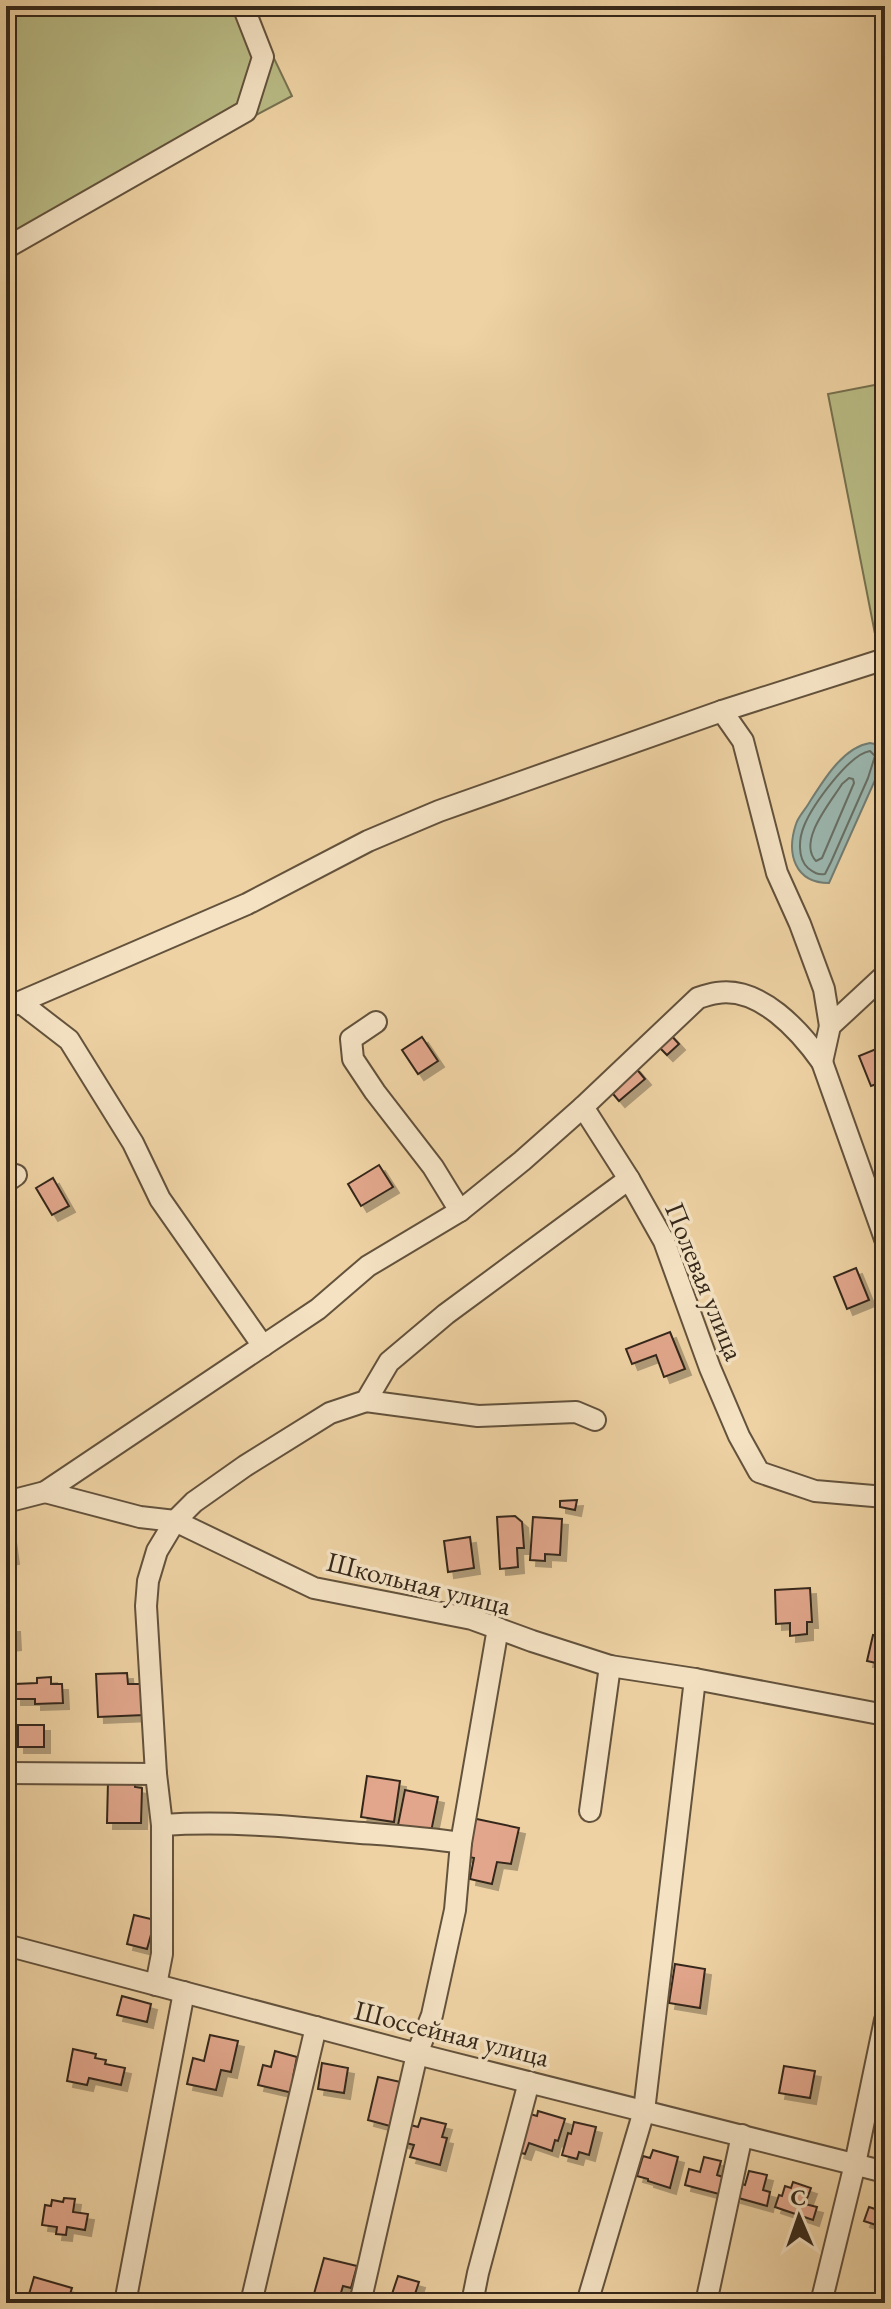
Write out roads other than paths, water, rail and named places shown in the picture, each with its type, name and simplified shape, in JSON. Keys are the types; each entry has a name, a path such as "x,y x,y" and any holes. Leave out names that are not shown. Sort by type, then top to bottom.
{"street":[{"path":"6,248 246,111 263,57 243,6"},
{"path":"13,1005 247,904 368,841 439,811 722,711 885,659"},
{"path":"722,711 743,741 777,873 824,989 830,1026 822,1062"},
{"path":"830,1026 885,975"},
{"path":"583,1107 698,998 720,992 746,996 776,1011 806,1039 822,1062 885,1239"},
{"path":"13,1005 69,1040 133,1143 160,1199 263,1346"},
{"path":"376,1022 351,1039 353,1059 433,1167 460,1211"},
{"name":"Школьная улица","path":"6,1502 45,1492 318,1309 368,1266 460,1211 583,1107"},
{"name":"Полевая улица","path":"583,1107 664,1241 710,1368 739,1436 759,1472 815,1491 885,1497"},
{"path":"366,1401 389,1362 446,1314 629,1179"},
{"path":"156,1985 162,1954 162,1825 146,1606 148,1581 157,1551 175,1521 194,1502 245,1466 330,1413 366,1401 478,1416 576,1412 595,1420"},
{"name":"Школьная улица","path":"45,1492 140,1517 175,1521 314,1588 472,1619 610,1666 885,1715"},
{"path":"360,2303 417,2054 432,2015 455,1910 461,1843 498,1628"},
{"path":"590,1811 610,1666"},
{"path":"587,2303 644,2111 695,1679"},
{"path":"6,1773 156,1774"},
{"path":"162,1825 200,1822 281,1826 424,1837 461,1843"},
{"name":"Шоссейная улица","path":"6,1945 417,2054 885,2172"},
{"path":"125,2303 184,1992"},
{"path":"821,2303 855,2164 885,2020"},
{"path":"251,2303 316,2027"},
{"path":"472,2303 529,2082"},
{"path":"706,2303 742,2135"}],"water":[{"path":"870,743 880,745 883,755 880,769 829,883 817,882 801,872 793,856 797,821 835,766 851,751"}]}
